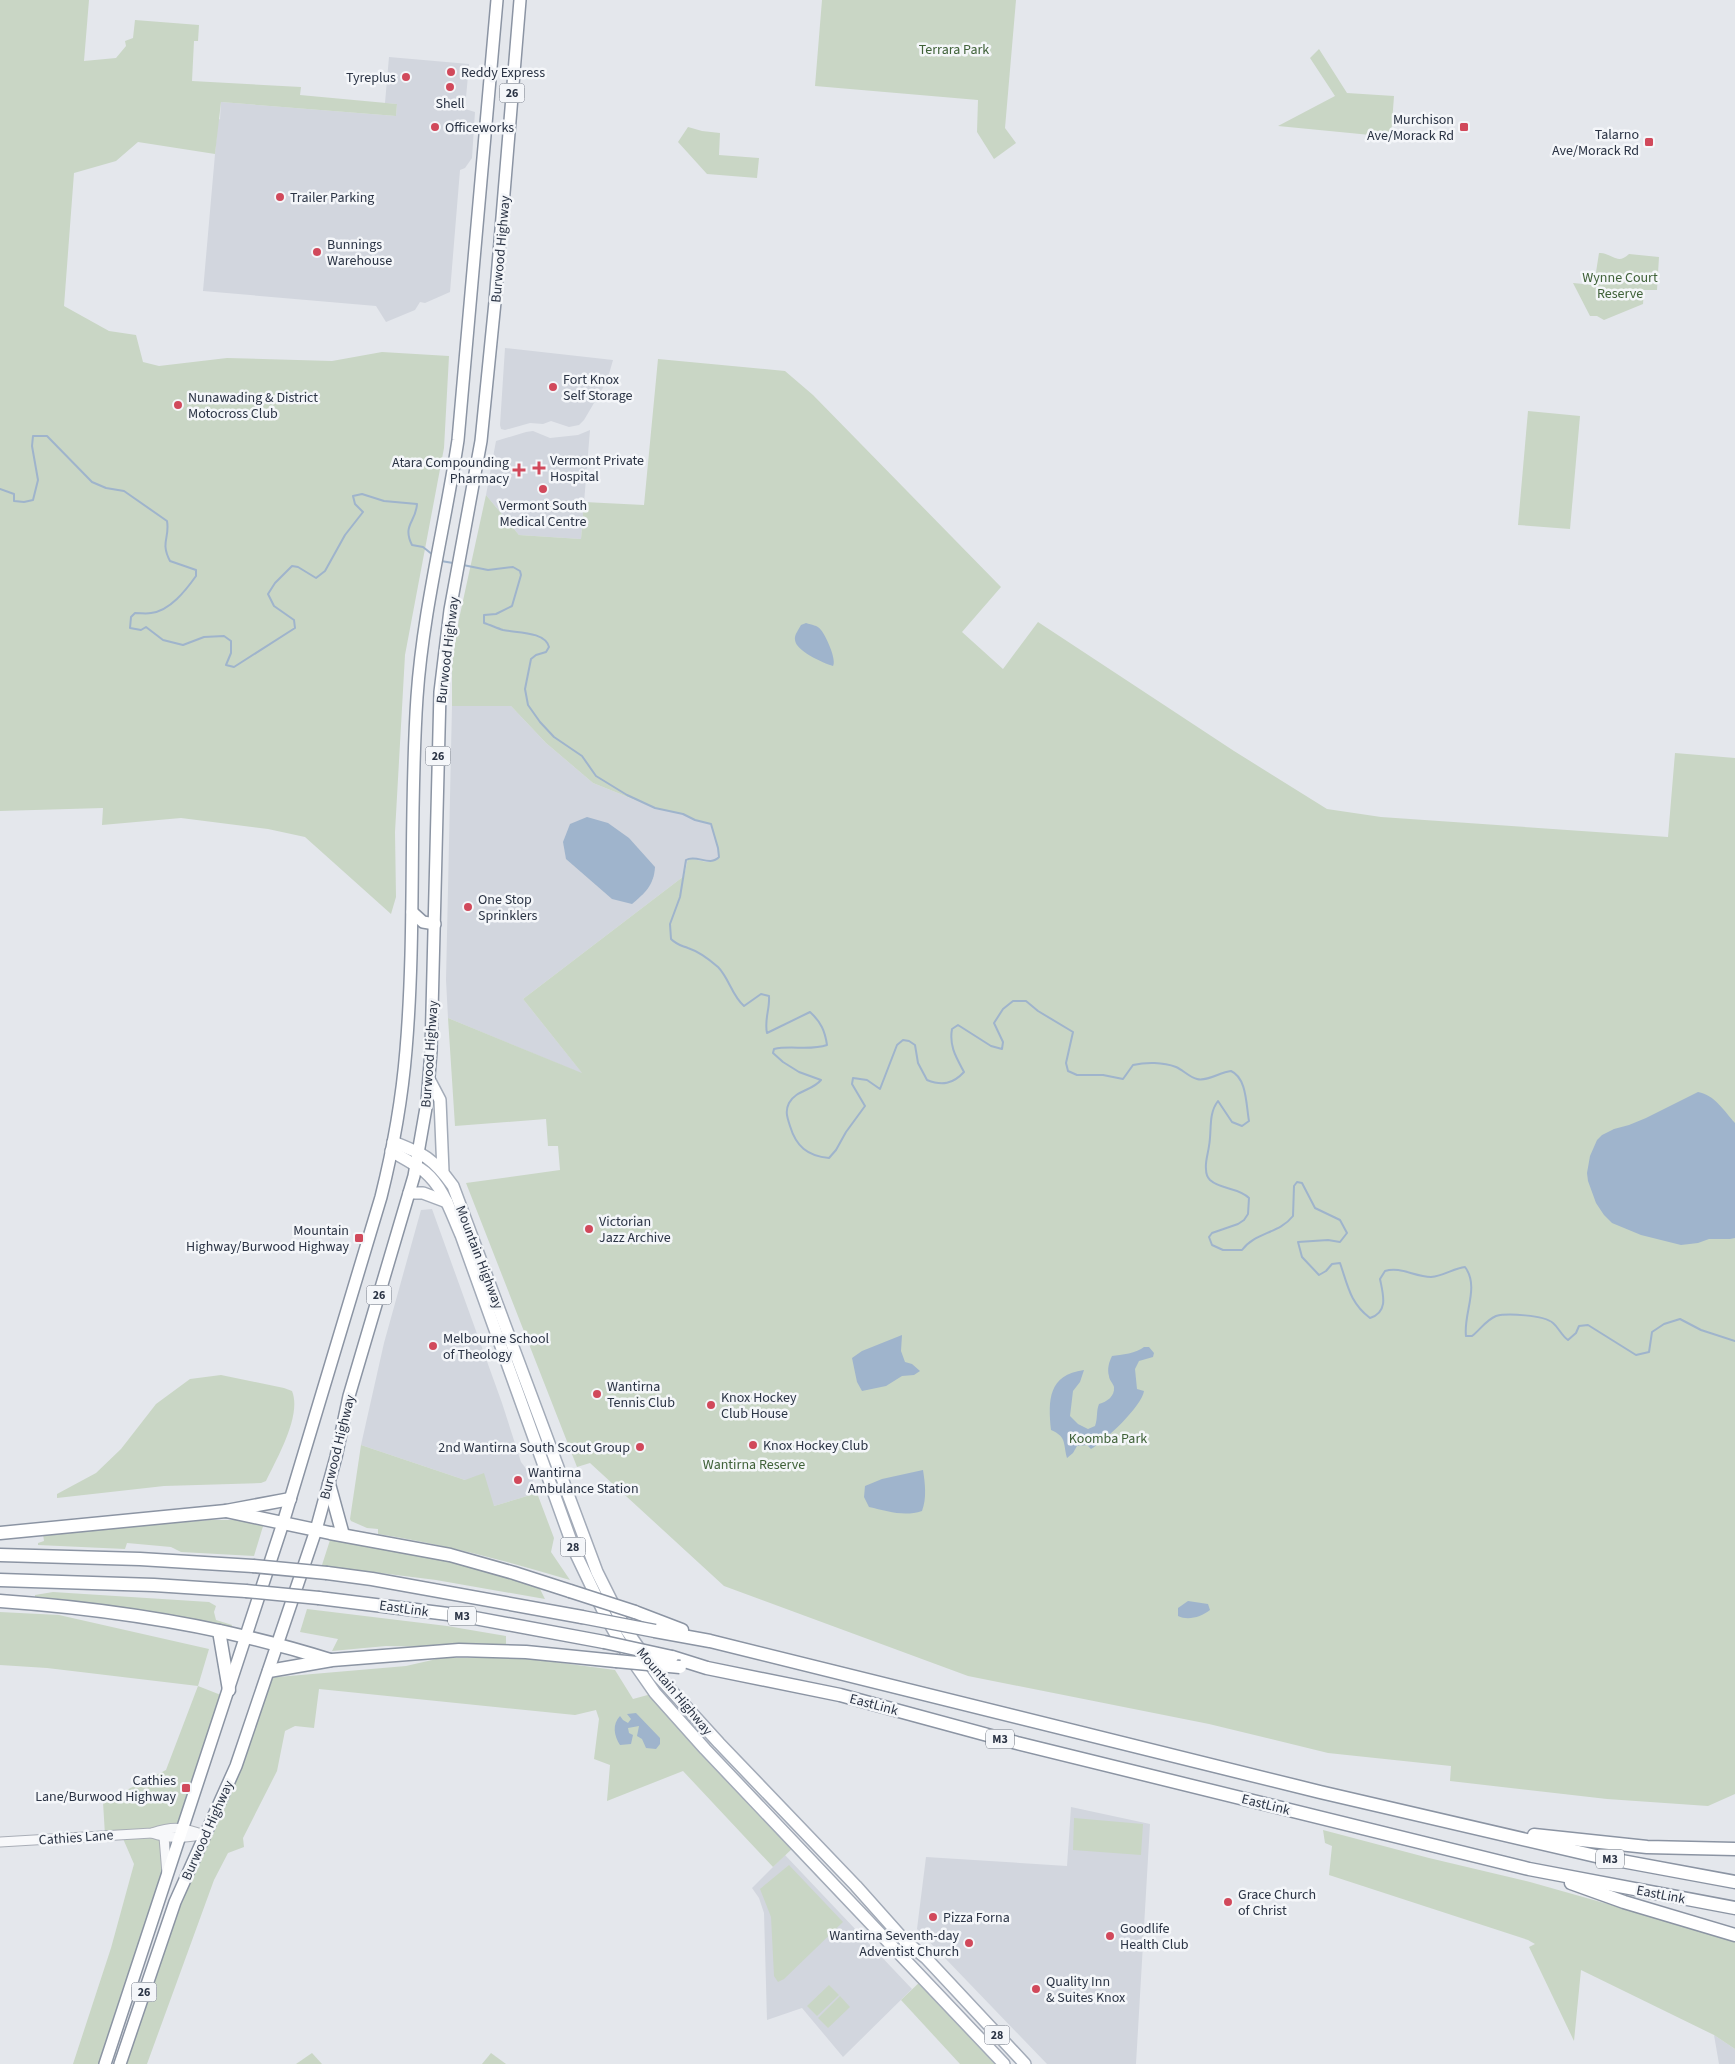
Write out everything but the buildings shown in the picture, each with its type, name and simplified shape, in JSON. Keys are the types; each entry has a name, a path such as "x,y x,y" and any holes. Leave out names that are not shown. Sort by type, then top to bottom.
{"highway":[{"path":"329,1484 343,1535"},
{"path":"0,1533 226,1511 290,1499"},
{"path":"226,1511 450,1555 514,1573 636,1612 710,1641"},
{"name":"EastLink","path":"0,1555 140,1559 327,1573 372,1579 710,1641 1292,1786 1600,1857 1735,1882"},
{"name":"EastLink","path":"0,1580 134,1584 246,1591 318,1598 464,1616 604,1642 676,1662 840,1695 1017,1743 1529,1868 1735,1908"},
{"path":"0,1601 63,1605 145,1616 246,1637 332,1660"},
{"path":"219,1631 229,1690"},
{"path":"269,1671 332,1660 459,1650 526,1652 616,1660 676,1662"},
{"path":"1486,1830 1647,1847 1694,1850 1735,1849"},
{"path":"1529,1868 1624,1902 1735,1935"}],"main road":[{"name":"Burwood Highway","path":"105,2064 283,1523 381,1197 392,1146 406,1051 412,912 417,697 426,615 454,468 464,384 497,0"},
{"name":"Burwood Highway","path":"120,2064 168,1921 204,1835 236,1766 316,1530 329,1484 349,1396 410,1193 419,1152 429,1079 435,924 439,714 446,638 481,441 491,347 520,0"},
{"path":"412,912 423,922 435,924"},
{"path":"429,1079 440,1100 443,1172"},
{"name":"Mountain Highway","path":"392,1146 419,1152 435,1162 458,1198 582,1533 610,1600 647,1662 719,1743 905,1941 917,1949 1025,2064"},
{"name":"Mountain Highway","path":"392,1146 434,1181 447,1202 461,1235 563,1520 594,1593 623,1647 655,1693 705,1749 1004,2064"},
{"path":"410,1193 423,1193 447,1202"},
{"path":"490,1319 502,1315"},
{"path":"705,1749 719,1743"},
{"path":"790,1838 800,1828"},
{"path":"153,1918 168,1921"},
{"path":"956,2014 968,2003"}],"street":[{"name":"Cathies Lane","path":"0,1842 152,1833 164,1829 204,1835"},
{"name":"Cathies Lane","path":"152,1833 164,1837 181,1833"},
{"path":"164,1837 167,1876"}],"shaded area":[{"path":"389,57 469,64 465,109 475,112 472,158 465,168 460,170 450,292 425,303 420,302 415,310 386,322 376,306 203,291 221,102 396,116 397,104 385,103"},
{"name":"Fort Knox Self Storage","path":"505,348 613,360 607,381 584,420 579,425 569,427 551,421 543,424 530,423 505,430 501,429 500,425"},
{"name":"Vermont Private Hospital","path":"590,430 581,539 519,535 486,495 496,441 533,431 550,438 578,435"},
{"path":"452,706 511,706 546,743 593,783 655,808 708,822 712,827 718,848 719,857 717,860 707,862 688,858 684,876 523,999 583,1074 448,1018 446,980"},
{"name":"Melbourne School of Theology","path":"432,1209 502,1403 521,1462 531,1475 537,1493 494,1506 465,1480 361,1445 384,1343 421,1210"},
{"path":"1071,1807 1150,1824 1136,2064 1047,2064 917,1929 926,1857 1067,1866"},
{"path":"785,1855 912,1989 843,2057 802,2008 767,2020 764,1913 759,1898 752,1888"},
{"path":"1714,2035 1735,2049 1735,2064 1719,2064"}],"green space":[{"path":"0,0 89,0 84,61 116,58 126,46 125,41 133,38 135,20 199,25 198,41 194,41 192,81 301,87 300,95 397,104 396,116 221,102 215,154 138,142 116,161 74,173 64,306 109,331 136,335 143,362 159,366 227,358 332,361 382,352 449,356 444,448 405,655 395,832 396,897 391,914 305,837 268,829 181,818 102,825 103,808 0,811"},
{"name":"Terrara Park","path":"822,0 1016,0 1005,128 1016,143 994,159 977,132 978,100 815,86"},
{"path":"1319,49 1347,93 1394,96 1391,137 1278,126 1335,96 1310,58"},
{"path":"688,127 720,133 719,155 759,158 757,178 707,174 678,142"},
{"name":"Wynne Court Reserve","path":"1599,253 1607,254 1617,259 1621,259 1629,254 1659,257 1657,290 1644,290 1643,304 1604,320 1597,316 1590,316 1573,283 1594,285"},
{"path":"658,359 785,371 813,395 1001,587 962,632 1003,669 1038,622 1234,751 1327,809 1381,817 1668,837 1675,753 1735,758 1735,1794 1708,1806 1607,1799 1450,1781 1451,1766 1328,1753 1209,1724 968,1676 724,1586 590,1463 577,1467 466,1183 560,1170 558,1146 548,1146 546,1119 455,1126 448,1018 582,1073 523,999 684,876 688,858 707,862 717,860 719,857 718,848 711,824 695,820 683,814 655,808 593,783 546,743 511,706 452,706 452,663 459,619 486,495 519,535 581,539 584,502 644,505"},
{"path":"1528,411 1580,416 1570,529 1518,525"},
{"path":"221,1375 292,1391 294,1412 291,1424 282,1449 266,1481 261,1483 164,1486 57,1498 57,1494 96,1473 121,1449 156,1404 190,1379"},
{"path":"361,1445 465,1480 484,1473 494,1506 537,1493 554,1538 551,1552 570,1580 475,1554 378,1534 378,1529 367,1528 351,1521"},
{"path":"210,1520 247,1520 264,1523 254,1556 181,1552 171,1547 127,1543 125,1549 38,1545 38,1543 44,1541 43,1534"},
{"path":"331,1537 442,1557 537,1583 545,1599 436,1580 325,1566 322,1565"},
{"path":"53,1592 209,1602 216,1606 214,1612 216,1620 232,1625 231,1628 156,1613 35,1599 35,1595"},
{"path":"307,1609 447,1626 506,1636 506,1648 386,1646 332,1651 338,1639 300,1632"},
{"path":"0,1612 59,1615 209,1649 198,1686 47,1668 0,1665"},
{"path":"441,1658 524,1658 615,1670 633,1699 655,1693 796,1845 773,1867 683,1771 607,1801 610,1765 594,1759 599,1719 596,1710 575,1715 319,1689 314,1728 295,1726 285,1731 277,1771 243,1838 244,1847 228,1853 214,1880 147,2064 120,2064 168,1921 266,1678 406,1666"},
{"path":"198,1686 226,1697 183,1828 164,1837 167,1876 105,2064 73,2064 111,1948 134,1864 121,1834 105,1835 103,1802 166,1770"},
{"path":"1074,1818 1143,1824 1141,1855 1073,1850"},
{"path":"1323,1830 1530,1882 1735,1940 1735,2049 1714,2035 1581,1970 1574,2041 1529,1947 1535,1944 1528,1940 1329,1875 1332,1846 1325,1843"},
{"path":"789,1865 843,1922 784,1979 778,1982 774,1976 771,1917 760,1889"},
{"path":"923,1979 1004,2064 960,2064 901,2000"},
{"path":"829,1985 839,1995 817,2016 807,2006"},
{"path":"840,1996 850,2007 828,2028 818,2018"},
{"path":"312,2053 322,2064 296,2064"},
{"path":"491,2053 506,2064 482,2064"}],"water":[{"path":"806,623 818,627 823,633 834,659 833,666 811,656 797,644 795,640 796,634 801,625"},
{"path":"587,817 608,823 629,838 655,867 651,884 632,904 612,899 566,859 563,842 570,824"},
{"path":"1698,1092 1714,1100 1735,1123 1735,1238 1709,1239 1698,1243 1681,1245 1641,1235 1612,1223 1596,1203 1588,1181 1587,1173 1590,1156 1597,1140 1614,1129 1646,1118"},
{"path":"902,1335 901,1351 905,1362 912,1364 920,1371 914,1375 902,1376 886,1386 862,1391 857,1382 852,1358 862,1351"},
{"path":"1149,1347 1154,1353 1153,1357 1139,1361 1135,1369 1137,1389 1144,1391 1137,1405 1122,1423 1097,1445 1091,1449 1087,1445 1077,1446 1067,1458 1062,1438 1051,1430 1051,1399 1057,1383 1063,1377 1084,1370 1080,1382 1073,1391 1070,1416 1078,1424 1088,1429 1095,1426 1099,1404 1108,1400 1114,1390 1108,1371 1112,1356 1133,1352"},
{"path":"923,1470 925,1496 922,1511 902,1513 869,1507 864,1497 865,1486 882,1479"},
{"path":"1188,1601 1208,1604 1210,1610 1203,1615 1194,1617 1178,1616 1178,1608"},
{"path":"636,1713 660,1738 660,1744 656,1749 646,1748 642,1739 637,1736 639,1726 628,1728 629,1733 633,1735 631,1744 620,1745 615,1734 617,1719 620,1716 628,1723 631,1719 627,1714"}],"waterway":[{"path":"0,489 14,494 14,501 24,502 33,500 38,480 32,446 33,436 47,436 92,482 106,488 124,491 167,521 168,527 165,544 170,561 196,570 196,576 182,593 165,608 151,613 135,613 131,617 130,628 141,630 146,627 163,640 183,645 204,637 224,636 231,641 231,653 226,665 234,667 295,628 294,620 274,606 268,594 275,583 292,566 298,567 316,578 325,571 345,535 363,512 355,504 353,496 362,494 384,501 417,504 409,528 409,538 412,545 423,547 433,555"},
{"path":"441,561 453,563"},
{"path":"463,565 488,570 513,567 520,571 521,575 512,606 496,614 484,615 484,623 503,630 536,635 546,642 549,647 546,652 536,655 531,659 525,689 528,705 554,737 582,756 596,776 627,795 655,808 683,814 695,820 711,824 719,857 711,861 694,858 686,860 680,897 670,924 671,939 677,944 699,953 718,967 736,997 744,1006 761,994 769,996 767,1033 810,1012 820,1023 827,1045 814,1048 780,1048 774,1049 773,1053 799,1072 821,1080 796,1095 789,1103 787,1109 787,1117 792,1133 804,1149 814,1155 829,1158 865,1106 852,1084 853,1078 867,1080 880,1089 897,1045 903,1040 915,1045 918,1063 927,1080 947,1083 956,1079 964,1072 952,1046 952,1029 958,1025 991,1046 1002,1049 1003,1042 994,1023 1003,1009 1013,1001 1026,1001 1038,1011 1073,1032 1066,1063 1068,1071 1077,1075 1103,1075 1123,1079 1133,1065 1154,1063 1176,1067 1191,1077 1201,1080 1231,1071 1240,1080 1245,1093 1249,1121 1242,1126 1232,1122 1218,1101 1213,1111 1206,1171 1208,1178 1214,1183 1245,1194 1249,1198 1248,1214 1238,1224 1212,1233 1209,1237 1212,1245 1223,1250 1242,1250 1253,1240 1287,1222 1293,1216 1294,1186 1297,1182 1302,1183 1315,1208 1340,1220 1347,1233 1340,1242 1328,1240 1298,1242 1302,1257 1319,1275 1332,1264 1340,1263 1354,1300 1370,1318 1376,1315 1382,1307 1383,1296 1380,1279 1385,1271 1396,1270 1431,1277 1465,1267 1471,1283 1466,1336 1472,1336 1496,1316 1516,1315 1534,1316 1548,1320 1568,1340 1576,1333 1579,1326 1588,1325 1636,1355 1649,1352 1652,1332 1664,1324 1680,1319 1701,1330 1735,1341"}],"place":[{"name":"Reddy Express","path":"451,72"},
{"name":"Tyreplus","path":"406,77"},
{"name":"Shell","path":"450,87"},
{"name":"Officeworks","path":"435,127"},
{"name":"Murchison Ave/Morack Rd","path":"1464,127"},
{"name":"Talarno Ave/Morack Rd","path":"1649,142"},
{"name":"Trailer Parking","path":"280,197"},
{"name":"Bunnings Warehouse","path":"317,252"},
{"name":"Fort Knox Self Storage","path":"553,387"},
{"name":"Nunawading & District Motocross Club","path":"178,405"},
{"name":"Vermont Private Hospital","path":"539,468"},
{"name":"Atara Compounding Pharmacy","path":"519,470"},
{"name":"Vermont South Medical Centre","path":"543,489"},
{"name":"One Stop Sprinklers","path":"468,907"},
{"name":"Victorian Jazz Archive","path":"589,1229"},
{"name":"Mountain Highway/Burwood Highway","path":"359,1238"},
{"name":"Melbourne School of Theology","path":"433,1346"},
{"name":"Wantirna Tennis Club","path":"597,1394"},
{"name":"Knox Hockey Club House","path":"711,1405"},
{"name":"Knox Hockey Club","path":"753,1445"},
{"name":"2nd Wantirna South Scout Group","path":"640,1447"},
{"name":"Wantirna Ambulance Station","path":"518,1480"},
{"name":"Cathies Lane/Burwood Highway","path":"186,1788"},
{"name":"Grace Church of Christ","path":"1228,1902"},
{"name":"Pizza Forna","path":"933,1917"},
{"name":"Goodlife Health Club","path":"1110,1936"},
{"name":"Wantirna Seventh-day Adventist Church","path":"969,1943"},
{"name":"Quality Inn & Suites Knox","path":"1036,1989"}],"park label":[{"name":"Koomba Park","path":"1108,1438"},
{"name":"Wantirna Reserve","path":"754,1464"}]}
